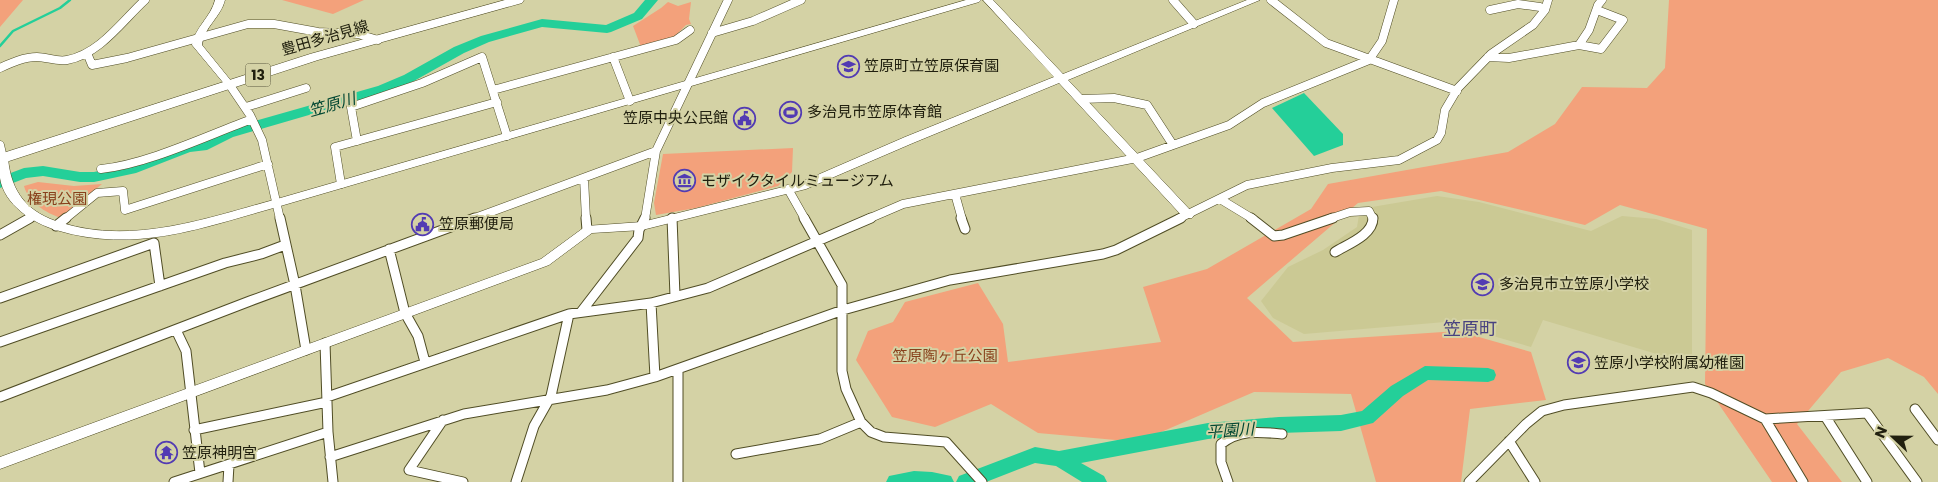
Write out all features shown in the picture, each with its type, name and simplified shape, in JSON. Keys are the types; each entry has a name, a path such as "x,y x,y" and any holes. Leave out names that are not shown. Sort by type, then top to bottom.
{"main road":[{"name":"豊田多治見線","path":"2,159 229,84 518,0"}],"street":[{"path":"0,68 18,60 36,57 69,60 87,53 98,46 145,0"},
{"path":"220,0 213,16 197,37 197,45 246,107 259,132 295,285 306,350"},
{"path":"581,312 638,238 639,230 645,220 656,151 728,0"},
{"path":"712,34 753,21 801,0"},
{"path":"0,145 3,172 8,190 33,216 73,232 128,235 149,234 190,227 277,203 630,101 688,82 976,0"},
{"path":"988,0 1188,215"},
{"path":"1173,0 1194,24"},
{"path":"0,463 545,262 587,230 642,226 802,186 909,140 1255,0"},
{"path":"1271,0 1326,43 1457,90"},
{"path":"194,430 327,399 425,362 569,314 651,302 708,288 903,204 1137,158 1229,124 1264,103 1370,60 1382,41 1394,0"},
{"path":"330,457 464,414 546,402 607,390 678,369 843,310 950,280 1103,254 1116,250 1247,186 1332,168 1398,160 1406,157 1437,140 1440,136 1444,111 1457,90 1498,47 1536,23 1540,7 1548,0"},
{"path":"1579,45 1589,30 1602,0"},
{"path":"1490,10 1518,4 1540,7"},
{"path":"1488,57 1509,58 1579,45 1601,49 1623,20 1597,10"},
{"path":"87,53 92,65 127,58 248,24 262,23 318,32 358,34 378,40"},
{"path":"493,90 676,40 690,30"},
{"path":"357,141 351,107 422,83 482,57 507,136"},
{"path":"613,57 630,101"},
{"path":"246,107 306,88"},
{"path":"1081,99 1095,97 1146,105 1173,145"},
{"path":"341,184 335,147 497,102"},
{"path":"101,169 119,167 252,119"},
{"path":"0,397 389,249 656,151"},
{"path":"56,226 97,193 123,190 125,210 268,164"},
{"path":"584,178 587,230"},
{"path":"788,190 816,241 839,277 842,286 842,371 846,389 861,422 877,436 946,442 982,482"},
{"path":"955,194 956,207 965,228"},
{"path":"1220,199 1250,217 1274,236 1283,235 1350,212 1369,211 1373,218 1373,225 1368,232 1335,252"},
{"path":"0,235 33,216"},
{"path":"672,218 675,296"},
{"path":"0,298 154,243 160,286"},
{"path":"0,342 285,245"},
{"path":"389,249 405,313 418,336 425,362"},
{"path":"651,302 655,376"},
{"path":"516,482 532,433 550,396 569,314"},
{"path":"176,330 183,340 186,351 200,472"},
{"path":"325,343 328,432 333,482"},
{"path":"678,369 678,482"},
{"path":"1469,482 1509,441 1542,411 1564,405 1693,387 1711,393 1764,419 1867,413 1917,482"},
{"path":"1915,409 1938,440"},
{"path":"1825,416 1867,482"},
{"path":"1764,419 1803,482"},
{"path":"442,420 409,470 463,482"},
{"path":"736,454 820,439 861,422"},
{"path":"174,482 328,432"},
{"path":"1228,482 1222,462 1221,444 1229,436 1246,432 1282,434"},
{"path":"1509,441 1535,482"},
{"path":"228,482 229,465"}],"shaded area":[{"path":"1304,93 1343,134 1343,145 1314,156 1272,108"},
{"name":"多治見市立笠原小学校","path":"1437,196 1479,202 1591,231 1622,216 1656,219 1692,230 1692,358 1670,358 1543,320 1531,347 1445,322 1304,334 1273,318 1261,301 1288,267 1323,250 1357,227 1360,209"}],"green space":[{"path":"0,0 23,0 0,27"},
{"path":"282,0 364,0 333,14"},
{"name":"笠原陶ヶ丘公園","path":"1669,0 1938,0 1938,394 1924,377 1888,358 1841,372 1797,424 1842,482 1772,482 1705,384 1707,229 1620,205 1585,225 1441,191 1358,203 1247,298 1293,342 1458,331 1531,352 1546,400 1470,409 1461,482 1376,482 1351,394 1254,392 1138,442 1038,433 991,404 935,427 892,417 856,360 868,331 893,322 905,302 978,283 1003,324 1008,362 1161,342 1143,287 1207,269 1311,209 1328,184 1508,152 1555,124 1582,87 1647,88 1665,68"},
{"path":"668,2 678,6 691,2 689,19 691,24 686,25 672,39 641,47 633,26"},
{"path":"793,148 792,172 778,186 696,208 656,215 654,203 663,154"},
{"name":"権現公園","path":"38,182 74,186 102,184 61,218 44,210 29,197 24,186"}],"waterway":[{"path":"0,46 13,31 60,8 70,0"},
{"name":"笠原川","path":"0,183 24,173 43,171 80,177 94,177 136,168 188,147 202,146 228,133 383,89 409,78 459,50 485,39 542,23 607,29 638,16 652,0"},
{"name":"平園川","path":"1059,459 1208,431 1279,425 1341,423 1367,418 1397,391 1425,373 1488,375"},
{"name":"平園川","path":"965,482 1035,455 1059,459"},
{"path":"1059,459 1098,482"},
{"name":"平園川","path":"895,482 920,479 945,482"}],"place":[{"name":"笠原町立笠原保育園","path":"848,66"},
{"name":"多治見市笠原体育館","path":"791,112"},
{"name":"笠原中央公民館","path":"744,118"},
{"name":"モザイクタイルミュージアム","path":"685,181"},
{"name":"笠原郵便局","path":"423,224"},
{"name":"多治見市立笠原小学校","path":"1483,284"},
{"name":"笠原小学校附属幼稚園","path":"1578,363"},
{"name":"笠原神明宮","path":"166,453"}],"district":[{"name":"笠原町","path":"1470,329"}]}
